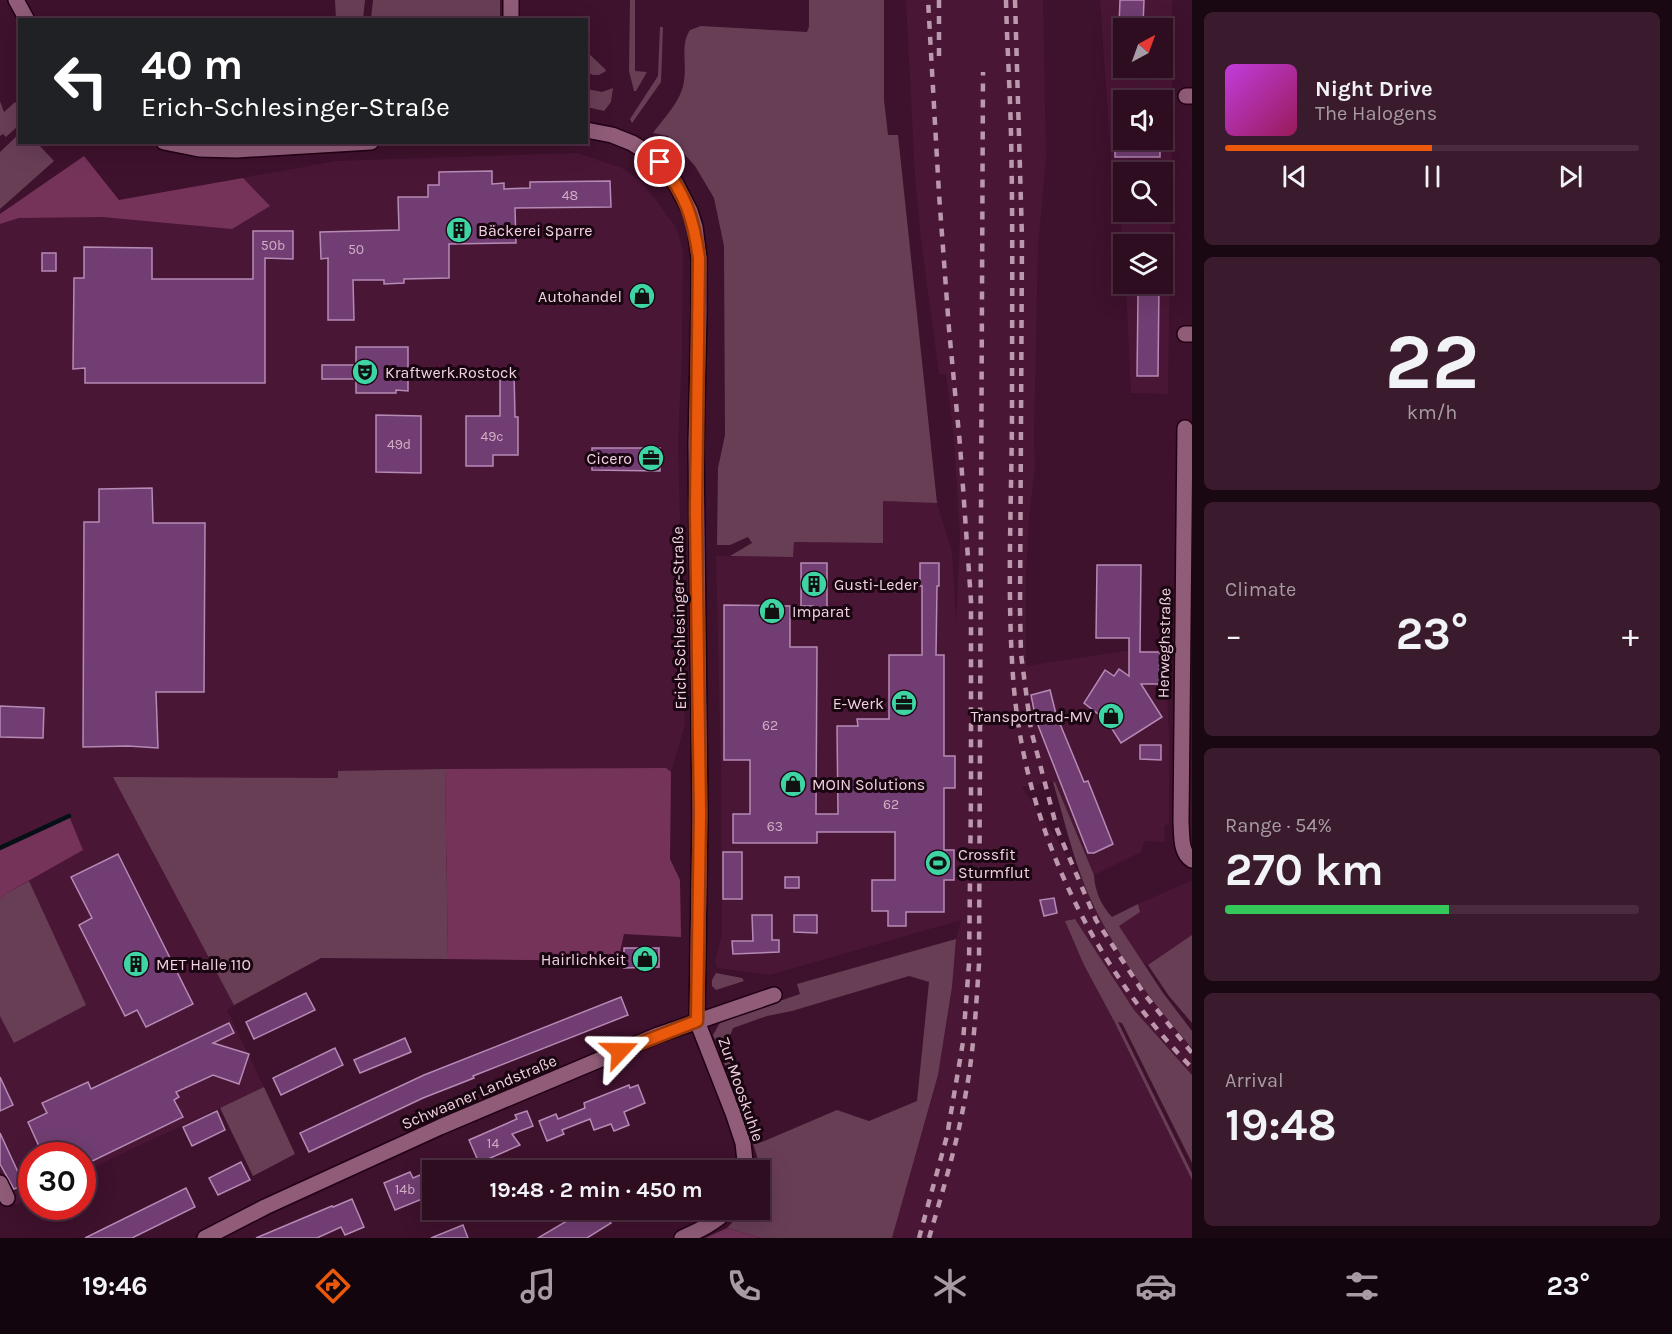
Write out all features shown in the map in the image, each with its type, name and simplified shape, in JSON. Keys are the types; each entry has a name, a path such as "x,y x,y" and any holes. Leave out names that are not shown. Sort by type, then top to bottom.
{"street":[{"path":"16,0 26,18"},
{"path":"511,0 511,18"},
{"name":"Erich-Schlesinger-Straße","path":"588,130 612,135 632,143 660,162 676,184 690,211 699,258 696,456 700,814 697,1021"},
{"path":"174,144 199,149 236,150 337,144"},
{"name":"Herweghstraße","path":"1185,428 1188,569 1181,822 1182,846 1190,859"},
{"name":"Schwaaner Landstraße","path":"205,1238 265,1207 440,1127 658,1035 774,995"},
{"name":"Zur Mooskuhle","path":"697,1021 733,1113 745,1160"},
{"path":"0,1183 7,1198"},
{"path":"682,1238 717,1220"}],"shaded area":[{"path":"335,0 365,0 363,18 336,18"},
{"path":"373,0 500,0 500,18 371,18"},
{"path":"630,0 635,0 635,71 647,72 636,91 634,91 629,71"},
{"path":"809,0 884,0 884,100 888,135 898,135 937,503 883,501 883,543 794,542 793,557 730,556 752,543 748,537 730,545 717,545 718,468 725,435 724,246 714,198 695,166 668,136 653,133 672,109 683,88 685,42 690,30 701,26 807,32"},
{"path":"906,0 1043,0 1046,158 1038,247 1035,467 1029,516 1026,575 1026,666 1125,651 1165,650 1169,736 1169,823 1164,827 1165,842 1144,841 1141,852 1094,875 1055,782 1022,787 1082,878 1102,921 1134,974 1168,1021 1192,1048 1192,1075 1134,1010 1075,919 1084,965 1192,1180 1192,1238 892,1238 938,1075 952,987 956,939 961,920 770,975 718,968 715,963 722,933 716,556 793,557 794,542 883,543 883,501 937,503 952,552 956,621 960,539 954,438 946,374 939,374 921,240 915,177"},
{"path":"1100,0 1172,0 1172,18 1113,18 1113,78 1172,78 1172,90 1113,90 1113,150 1172,150 1171,162 1113,162 1113,171"},
{"path":"660,27 663,27 661,82 632,123 630,119 658,76"},
{"path":"588,53 606,71 593,75 588,72"},
{"path":"613,88 611,102 604,111 588,107 588,89 602,92"},
{"path":"0,101 4,112 15,102 18,105 18,126 6,137 3,134 0,136"},
{"path":"18,135 18,144 38,144 54,161 0,209 0,152"},
{"path":"577,153 622,168 643,183 676,227 683,252 678,441 685,725 671,772 670,859 680,880 681,937 624,934 618,961 321,958 227,1010 264,1087 96,1166 96,1142 18,1142 18,1204 16,1205 0,1171 0,224 19,218 336,161"},
{"path":"84,156 119,200 243,178 270,206 232,229 102,217 19,218 0,224 0,214"},
{"path":"1121,222 1171,222 1170,234 1122,234"},
{"path":"1126,294 1169,294 1168,394 1131,393"},
{"path":"666,768 671,772 670,859 680,880 681,937 624,934 618,961 448,959 445,769"},
{"path":"445,769 448,959 321,958 234,1005 113,777 338,778 338,771"},
{"path":"1053,782 1055,782 1094,875 1097,893 1105,908 1112,917 1138,904 1140,912 1119,926 1163,993 1192,1031 1192,1048 1136,978 1101,920 1080,872"},
{"path":"69,816 83,850 0,899 0,848"},
{"path":"1192,880 1192,1023 1169,996 1148,965 1144,964 1119,926 1140,912 1138,904"},
{"path":"29,881 86,1005 14,1043 0,1016 0,899"},
{"path":"1075,919 1134,1010 1192,1075 1192,1163 1122,1023 1118,1022 1192,1173 1192,1180 1084,965 1065,921"},
{"path":"1192,935 1192,1023 1169,996 1148,965"},
{"path":"956,939 952,987 938,1075 892,1238 761,1238 727,1228 735,1220 770,1220 770,1160 758,1160 748,1128 762,1142 837,1110 869,1121 917,1101 929,982 909,976 792,1011 767,1016 733,1028 725,1048 749,1109 746,1119 713,1035 721,1021 800,994 797,984"},
{"path":"716,973 742,978 744,981 716,990 712,986 712,980"},
{"path":"264,1087 295,1154 253,1176 220,1108"},
{"path":"727,1228 761,1238 705,1238"}],"building":[{"path":"1120,0 1144,0 1143,18 1119,18"},
{"path":"1115,150 1160,150 1160,157 1115,157"},
{"path":"492,171 492,184 504,183 504,189 530,188 530,182 610,181 611,207 515,208 516,243 449,244 449,278 404,279 404,283 384,284 384,280 353,280 354,320 328,320 328,258 321,259 320,232 399,230 398,197 428,197 428,185 439,185 439,172"},
{"path":"253,231 293,231 293,259 265,258 265,383 85,383 85,368 73,369 74,278 84,278 84,247 152,248 152,279 253,279"},
{"path":"42,253 56,253 56,271 42,271"},
{"path":"1159,294 1158,376 1137,376 1138,295 1130,295"},
{"name":"Kraftwerk.Rostock","path":"356,347 408,347 408,391 356,393 356,379 322,379 322,365 356,365"},
{"path":"500,372 514,372 515,417 518,417 518,455 493,455 493,466 466,466 466,416 500,416"},
{"path":"376,415 421,416 421,473 376,472"},
{"path":"592,448 660,448 660,471 592,470"},
{"path":"152,488 153,523 205,523 204,692 156,692 158,748 83,747 84,522 99,522 99,489"},
{"name":"Gusti-Leder","path":"801,563 827,563 827,613 813,613 813,606 801,606"},
{"path":"920,563 939,563 936,655 944,655 944,756 955,756 955,788 944,788 944,850 954,850 954,880 944,880 944,912 906,912 906,926 888,926 888,911 872,911 872,880 895,880 895,832 817,832 817,843 733,843 733,814 750,814 750,760 724,760 724,605 790,606 790,647 817,647 816,814 838,814 837,726 858,726 857,719 889,719 889,655 922,655"},
{"path":"1097,565 1141,565 1140,652 1160,652 1159,684 1141,684 1162,717 1121,743 1107,721 1084,703 1105,670 1114,676 1119,669 1129,676 1129,638 1096,638"},
{"path":"1050,690 1056,714 1084,782 1088,781 1113,844 1094,853 1088,853 1036,720 1031,695"},
{"path":"0,706 44,708 43,738 0,737"},
{"path":"1140,745 1161,745 1161,760 1140,759"},
{"path":"723,852 742,852 742,899 723,899"},
{"name":"MET Halle 110","path":"118,854 193,1004 146,1027 137,1010 125,1016 79,925 92,918 71,877"},
{"path":"785,877 799,877 799,888 785,888"},
{"path":"1054,898 1057,913 1044,916 1040,900"},
{"path":"752,915 772,915 772,940 779,940 779,952 733,954 732,941 753,941"},
{"path":"794,915 817,915 817,933 794,932"},
{"path":"624,948 659,948 659,967 624,968"},
{"path":"306,993 315,1010 254,1039 246,1022"},
{"path":"621,997 628,1015 473,1076 474,1078 423,1098 309,1152 300,1133 424,1075"},
{"path":"229,1023 234,1033 213,1043 249,1054 239,1084 213,1075 176,1092 179,1097 174,1100 183,1117 96,1159 96,1142 37,1142 28,1122 47,1113 42,1103 88,1082 91,1089"},
{"path":"405,1038 411,1052 360,1073 354,1060"},
{"path":"335,1048 343,1065 281,1095 273,1078"},
{"path":"0,1077 13,1105 0,1111"},
{"path":"629,1085 630,1088 638,1085 645,1103 624,1112 629,1125 614,1131 611,1124 594,1130 590,1119 562,1130 564,1134 547,1141 539,1121 556,1114 558,1119 585,1108 584,1103"},
{"path":"217,1111 225,1130 192,1146 183,1127"},
{"path":"527,1111 533,1126 512,1134 520,1145 486,1160 478,1160 469,1140 517,1119 515,1115"},
{"path":"0,1133 18,1172 18,1187 14,1189 0,1164"},
{"path":"241,1162 250,1180 218,1195 209,1178"},
{"path":"410,1172 413,1178 422,1174 422,1199 395,1210 384,1183"},
{"path":"186,1188 195,1207 132,1238 85,1238"},
{"path":"352,1199 364,1227 345,1235 341,1227 317,1238 256,1238 332,1206"},
{"path":"568,1220 609,1220 611,1223 587,1238 538,1238"},
{"path":"463,1225 468,1238 431,1238"}],"waterway":[{"path":"0,848 69,816"}],"railway":[{"path":"919,1238 947,1136 963,1042 969,964 971,795 971,601 939,194 928,0"},
{"path":"939,0 939,59"},
{"path":"1006,0 1012,202 1010,618 1014,689 1021,742 1033,794 1050,844 1071,894 1124,986 1156,1028 1192,1068"},
{"path":"1015,0 1022,238 1020,609 1021,654 1031,730 1057,829 1096,920 1145,995 1192,1053"},
{"path":"929,1238 963,1110 973,1044 979,964 983,72"}],"place":[{"name":"Bäckerei Sparre","path":"459,230"},
{"name":"Autohandel","path":"642,296"},
{"name":"Kraftwerk.Rostock","path":"365,372"},
{"name":"Cicero","path":"651,458"},
{"name":"Gusti-Leder","path":"814,584"},
{"name":"Imparat","path":"772,611"},
{"name":"E-Werk","path":"904,703"},
{"name":"Transportrad-MV","path":"1111,716"},
{"name":"MOIN Solutions","path":"793,784"},
{"name":"Crossfit Sturmflut","path":"938,863"},
{"name":"Hairlichkeit","path":"645,959"},
{"name":"MET Halle 110","path":"136,964"}],"route":[{"path":"620,1051 697,1021 700,814 696,444 699,258 690,211 676,184 660,162"}]}
